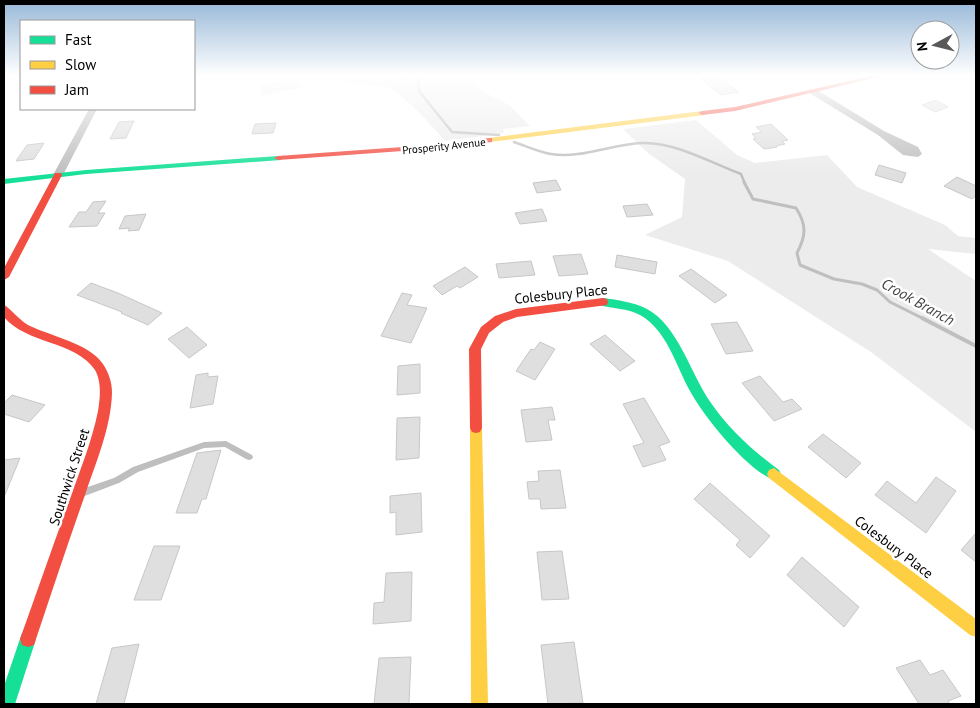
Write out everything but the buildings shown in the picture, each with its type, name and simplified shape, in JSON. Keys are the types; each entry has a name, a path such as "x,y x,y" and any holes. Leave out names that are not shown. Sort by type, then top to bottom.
{"street":[{"name":"Prosperity Avenue","path":"4,182 58,175 444,146 735,109"},
{"path":"842,109 881,133"},
{"path":"4,277 92,110"},
{"name":"Colesbury Place","path":"480,704 475,349 478,339 494,321 517,312 614,302 638,309 650,315 667,332 701,399 718,423 737,443 759,463 976,629"},
{"name":"Southwick Street","path":"4,309 8,323 84,352 96,360 104,370 108,395 106,411 6,704"}],"lane":[{"path":"78,495 116,481 136,469 204,445 226,444 250,457"}],"shaded area":[{"path":"513,109 530,126 503,129 504,133 445,141 417,110"},
{"path":"696,120 737,155 755,163 827,155 857,187 945,225 958,236 976,238 976,254 928,249 976,281 976,432 871,352 728,261 645,235 682,217 685,179 648,153 623,129"}],"waterway":[{"name":"Crook Branch","path":"434,109 452,132 499,135"},
{"name":"Crook Branch","path":"514,142 541,152 562,155 574,155 642,143 668,146 741,174 745,184"},
{"name":"Crook Branch","path":"745,184 753,199 796,208 804,225 804,236 797,253 800,265 834,279 862,284 877,290 890,302 922,318"},
{"name":"Crook Branch","path":"922,318 976,346"}],"traffic: fast":[{"path":"4,182 86,172 278,158"},
{"path":"603,302 627,305 645,313 658,324 669,338 695,388 713,416 737,443 774,474"},
{"path":"6,704 28,639"}],"traffic: slow":[{"path":"489,140 702,113"},
{"path":"476,428 480,704"},
{"path":"774,474 976,629"}],"traffic: jam":[{"path":"702,113 735,109"},
{"path":"278,158 444,146 489,140"},
{"path":"4,277 58,175"},
{"path":"476,428 475,349 485,330 499,319 516,313 603,302"},
{"path":"4,309 10,318 22,327 76,349 89,357 98,366 104,377 106,391 99,434 28,639"}]}
